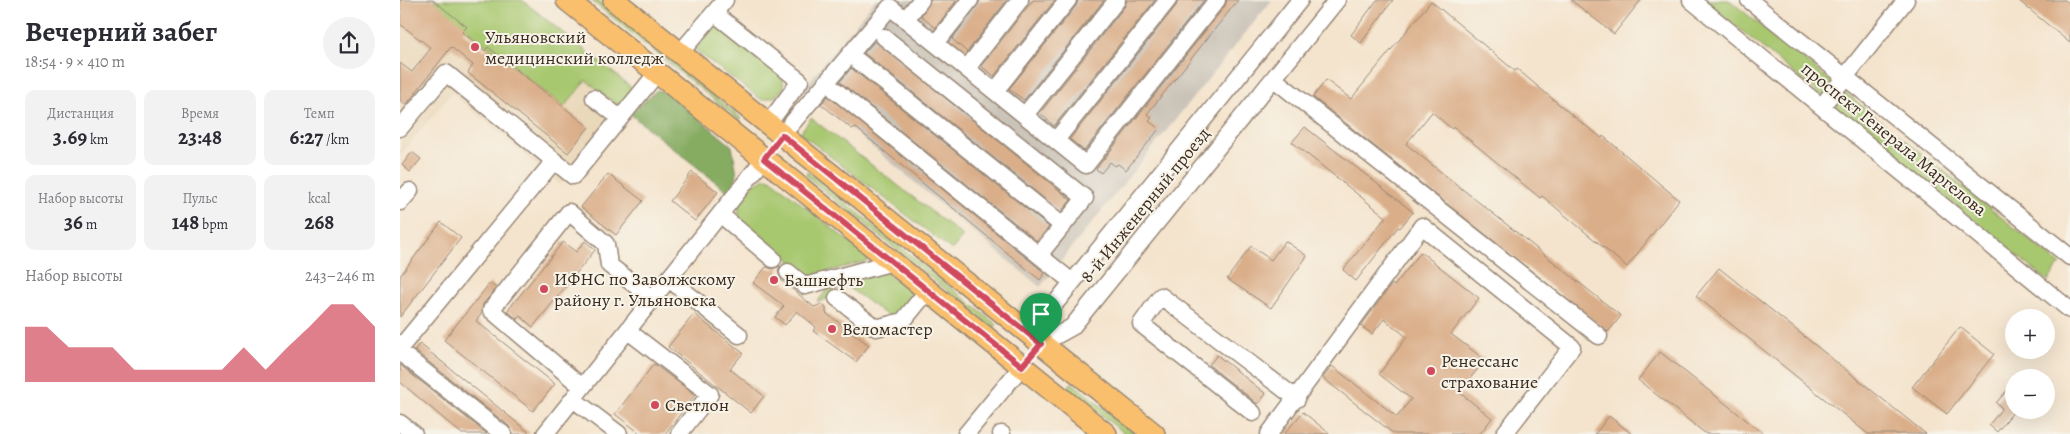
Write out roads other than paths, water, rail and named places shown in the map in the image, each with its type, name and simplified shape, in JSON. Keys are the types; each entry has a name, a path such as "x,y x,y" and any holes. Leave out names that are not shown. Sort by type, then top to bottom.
{"main road":[{"path":"567,0 1106,434"},
{"path":"614,0 1154,434"},
{"path":"764,159 775,129"},
{"path":"1022,366 1041,344"}],"street":[{"path":"680,53 725,0"},
{"path":"906,19 921,0"},
{"path":"936,43 970,0"},
{"path":"967,68 1020,0"},
{"path":"996,91 1068,0"},
{"path":"1025,115 1117,0"},
{"path":"1056,140 1168,0"},
{"path":"775,129 890,7 1086,165 1217,0"},
{"name":"8-й Инженерный проезд","path":"1041,344 1050,310 1300,0"},
{"name":"8-й Инженерный проезд","path":"1041,344 1072,327 1337,0"},
{"name":"проспект Генерала Маргелова","path":"1691,0 2070,310"},
{"name":"проспект Генерала Маргелова","path":"1749,0 2070,258"},
{"path":"1825,108 1845,78 1906,0"},
{"path":"714,13 800,81 775,129"},
{"path":"884,37 1085,198 1039,255"},
{"path":"858,61 1063,226"},
{"path":"400,128 446,73 573,176 657,73"},
{"path":"1274,79 1599,336"},
{"path":"835,90 1072,282"},
{"path":"594,98 620,118"},
{"path":"545,434 764,159"},
{"path":"503,434 400,350 554,161"},
{"path":"619,434 491,310 569,212 606,244 609,265 653,299"},
{"path":"720,214 773,259"},
{"path":"1270,434 1422,226 1572,347 1504,434"},
{"path":"788,272 804,286 892,262"},
{"path":"669,279 739,335"},
{"path":"838,298 876,328 903,321 928,290"},
{"path":"1253,413 1141,324 1161,296 1297,399"},
{"path":"628,331 710,394 679,434"},
{"path":"966,434 1022,366"},
{"path":"400,423 414,434"}],"place":[{"name":"Ульяновский медицинский колледж","path":"475,47"},
{"name":"Башнефть","path":"774,280"},
{"name":"ИФНС по Заволжскому району г. Ульяновска","path":"544,289"},
{"name":"Веломастер","path":"832,329"},
{"name":"Ренессанс страхование","path":"1431,371"},
{"name":"Светлон","path":"655,405"}]}
